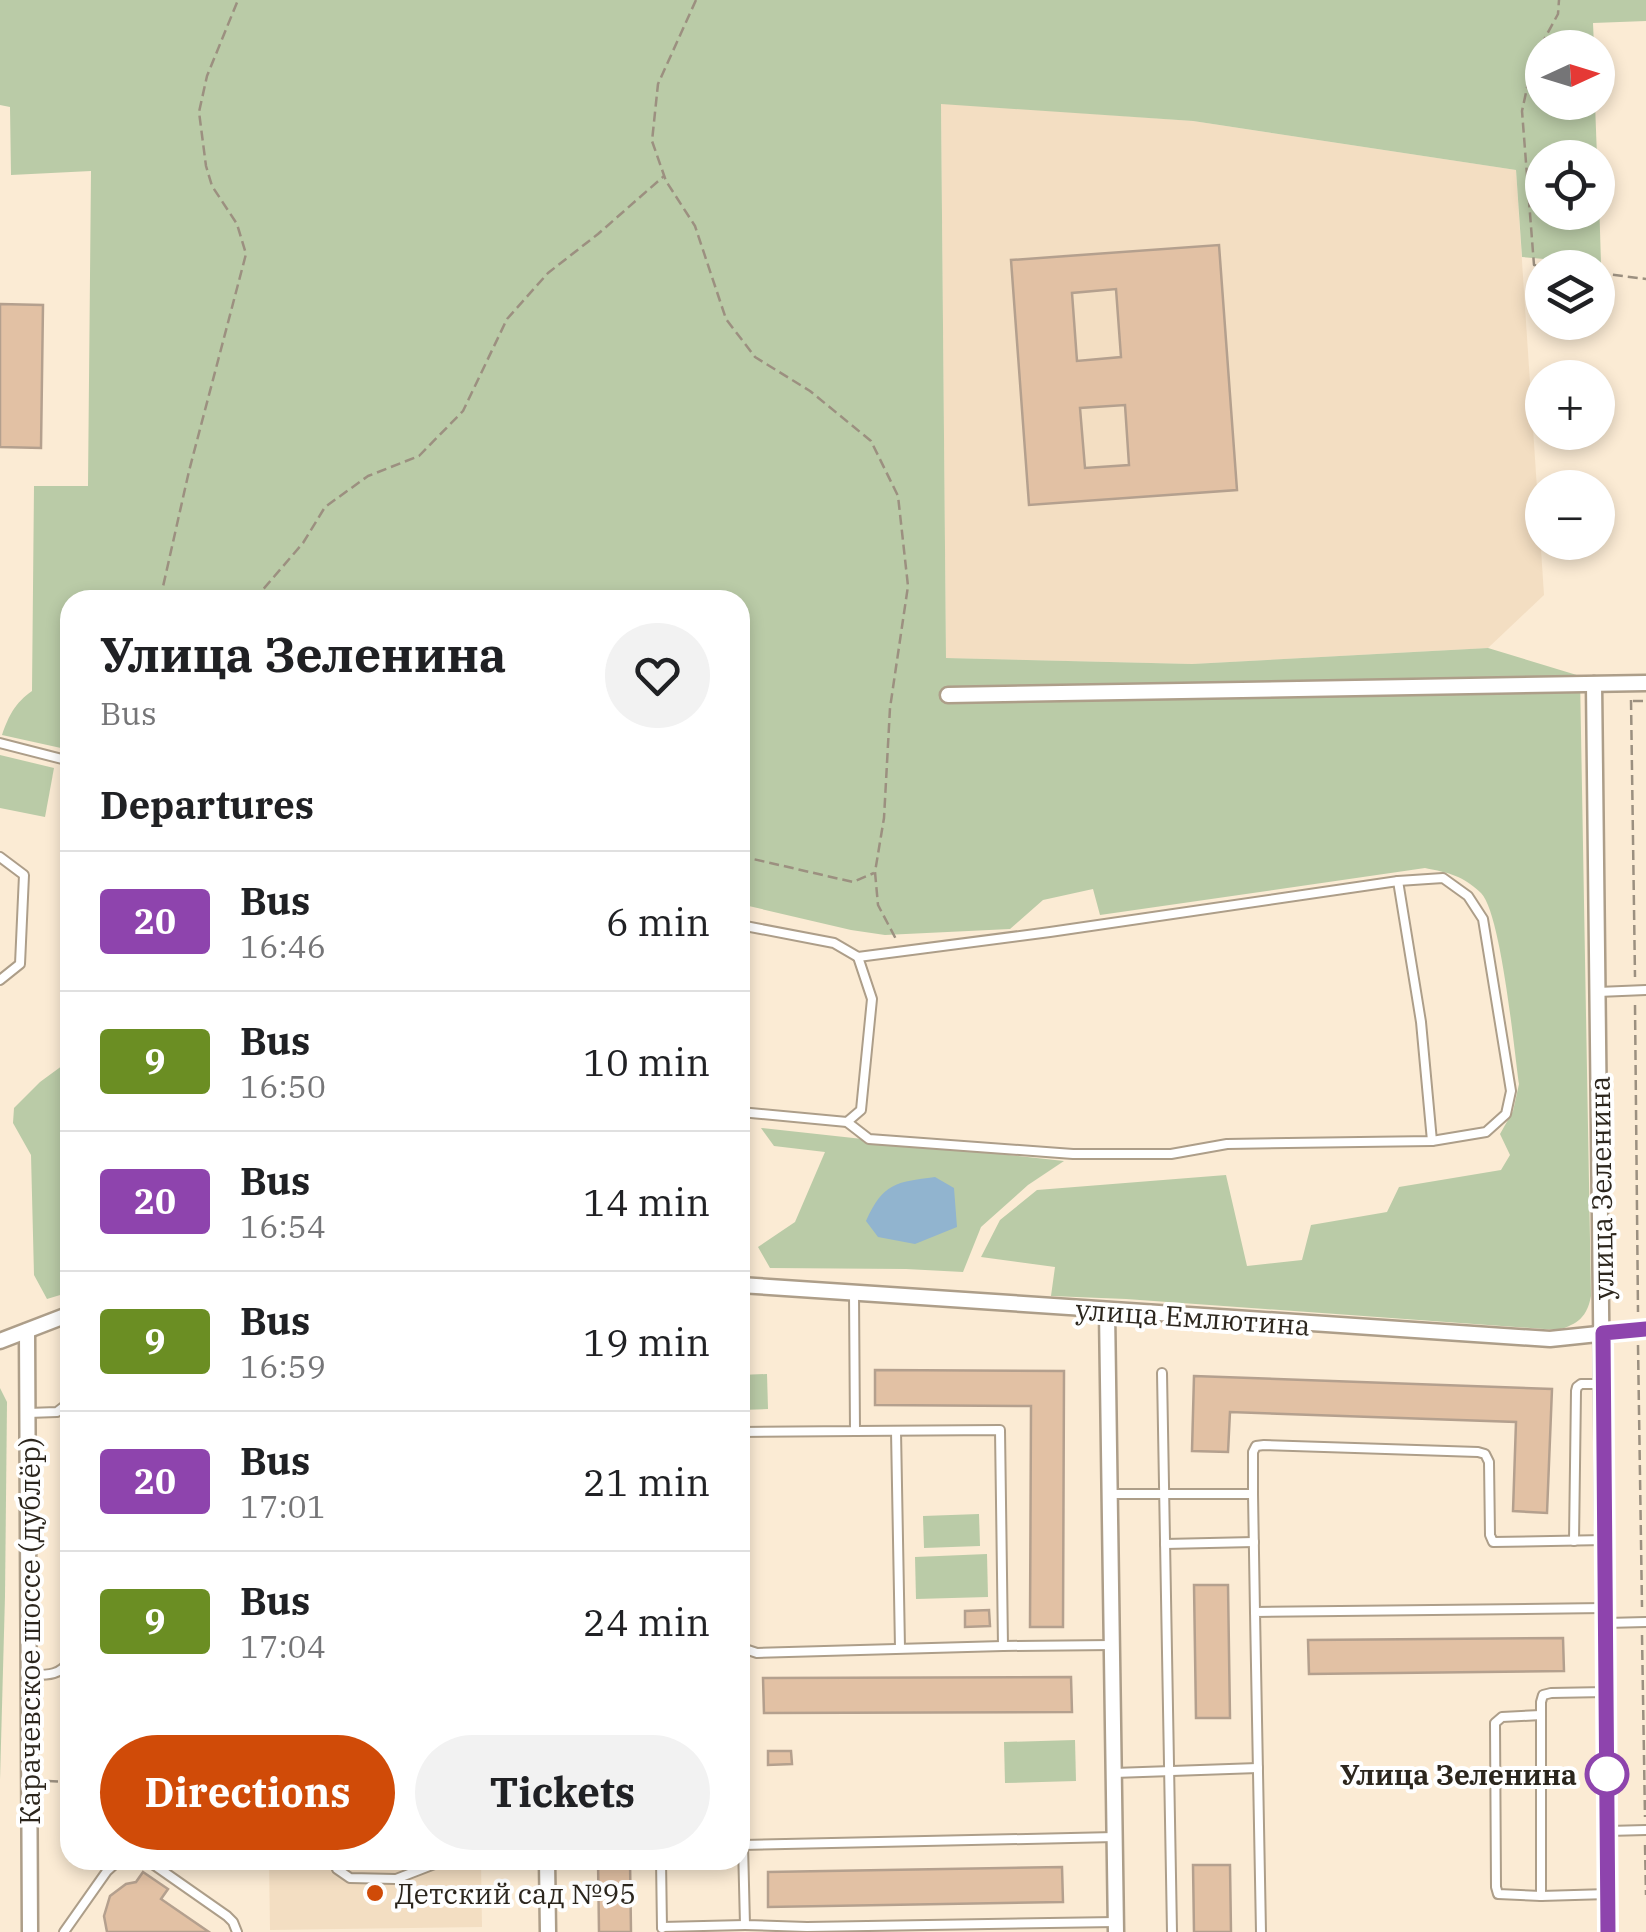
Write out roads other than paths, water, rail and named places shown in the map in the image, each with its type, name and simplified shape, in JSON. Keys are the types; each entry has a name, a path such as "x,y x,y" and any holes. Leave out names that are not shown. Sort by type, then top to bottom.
{"street":[{"path":"948,695 1646,683"},
{"name":"улица Зеленина","path":"1594,684 1608,1932"},
{"name":"улица Емлютина","path":"750,1286 1550,1340 1642,1329"},
{"path":"1107,1312 1116,1927"},
{"path":"0,1340 60,1318"},
{"name":"Карачевское шоссе (дублёр)","path":"27,1331 30,1932"},
{"path":"547,1870 548,1932"}],"lane":[{"path":"0,743 60,758"},
{"path":"0,857 24,875 20,964 0,980"},
{"path":"750,927 834,943 858,957 1442,878 1468,896 1483,920 1511,1092 1506,1114 1486,1132 1432,1142 1228,1144 1171,1154 1073,1154 868,1139 847,1122 750,1113"},
{"path":"1398,881 1421,1022 1432,1142"},
{"path":"847,1122 861,1110 872,1000 858,957"},
{"path":"1598,992 1646,990"},
{"path":"854,1294 855,1431"},
{"path":"1162,1373 1172,1932"},
{"path":"1574,1541 1576,1391 1581,1384 1603,1384"},
{"path":"28,1413 60,1410"},
{"path":"750,1432 1000,1430 1003,1646"},
{"path":"896,1431 900,1648"},
{"path":"1261,1932 1253,1494 1256,1446 1486,1454 1490,1462 1493,1542 1605,1540"},
{"path":"1109,1494 1253,1494"},
{"path":"1165,1544 1254,1542"},
{"path":"1255,1612 1606,1616 1644,1622"},
{"path":"750,1651 758,1654 1112,1646"},
{"path":"30,1675 60,1671"},
{"path":"1542,1896 1543,1695 1606,1692"},
{"path":"1541,1715 1502,1717 1495,1723 1498,1894 1608,1894"},
{"path":"1114,1773 1258,1768"},
{"path":"1608,1831 1646,1830"},
{"path":"750,1845 1115,1837"},
{"path":"64,1932 108,1870"},
{"path":"161,1870 227,1916 237,1932"},
{"path":"340,1870 350,1878 406,1877 419,1870"},
{"path":"660,1870 662,1929 745,1925 807,1929 1116,1927"},
{"path":"744,1870 745,1925"}],"water":[{"path":"935,1177 954,1188 957,1227 915,1244 878,1237 866,1221 878,1199 901,1183"}],"place":[{"name":"Улица Зеленина","path":"1607,1774"},
{"name":"Детский сад №95","path":"375,1893"}]}
